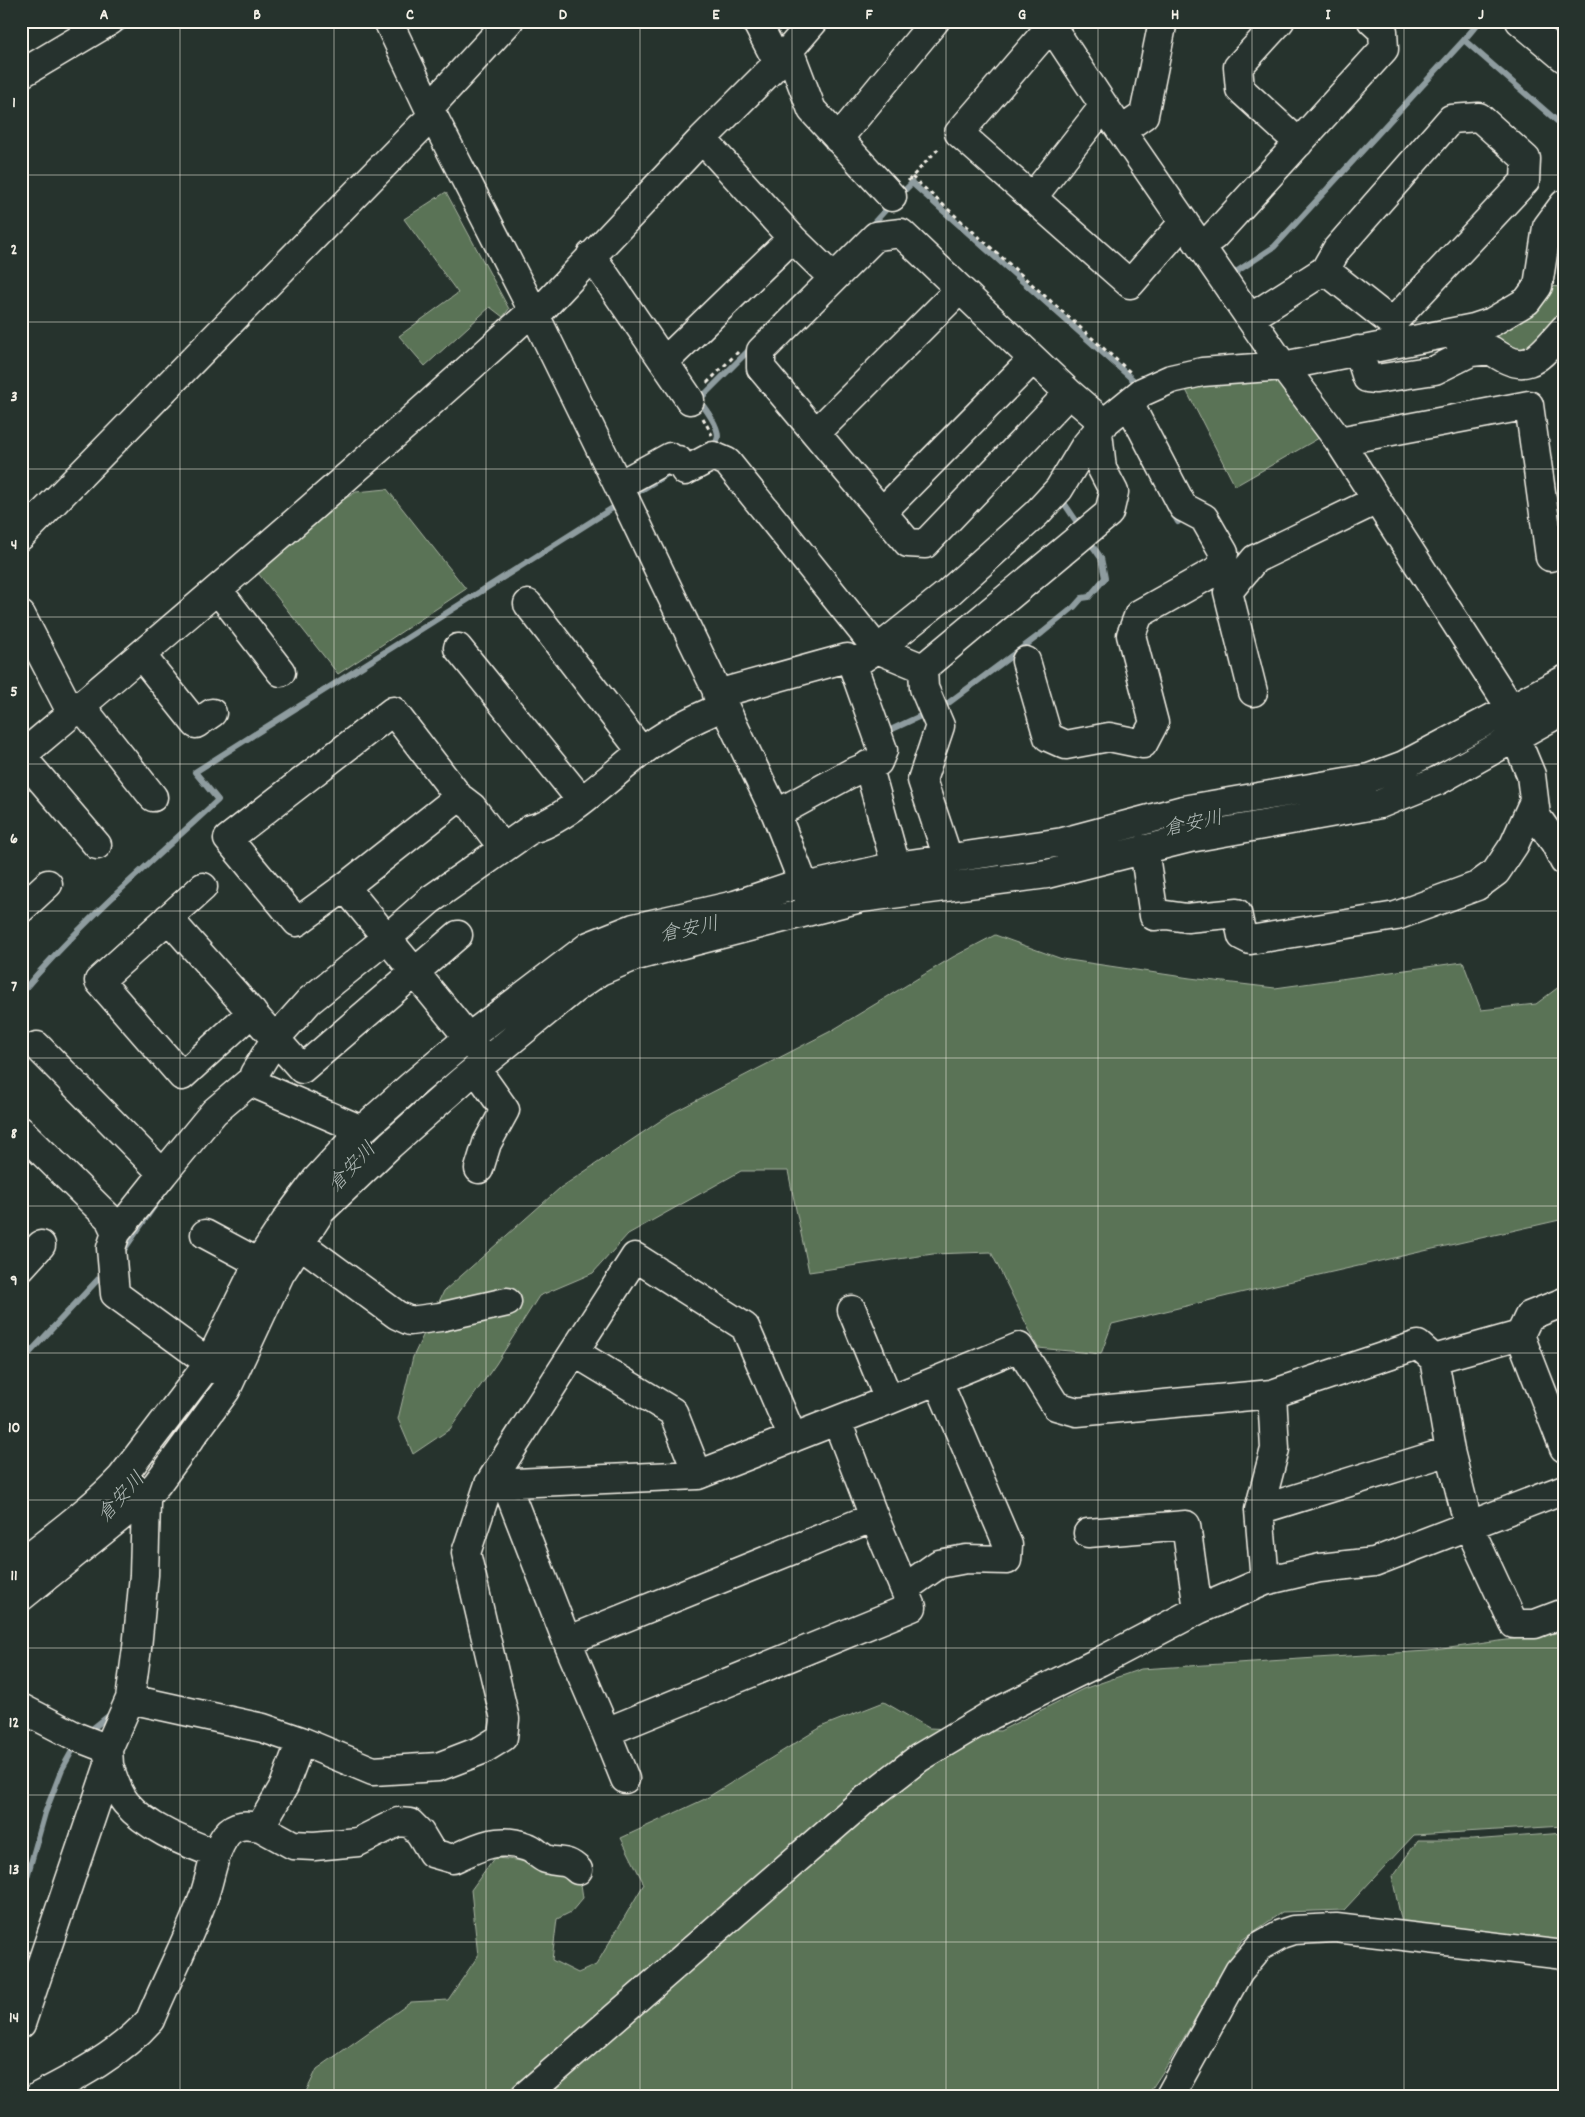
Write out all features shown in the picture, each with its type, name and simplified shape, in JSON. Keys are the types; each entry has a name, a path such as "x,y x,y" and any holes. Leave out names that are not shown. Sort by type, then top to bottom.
{"street":[{"path":"21,74 110,21"},
{"path":"388,21 431,119 534,313 623,494 718,705 776,814 807,893"},
{"path":"21,536 431,119 509,21"},
{"path":"756,21 783,57 812,110 892,197"},
{"path":"97,845 21,756 218,590 379,450 528,315 541,310 591,255 783,57 814,21"},
{"path":"838,139 936,21"},
{"path":"1128,126 1144,115 1163,21"},
{"path":"1280,21 1238,67 1240,89 1299,143"},
{"path":"1207,240 1384,50 1383,31 1372,21"},
{"path":"1520,21 1564,58"},
{"path":"1184,222 1130,284 959,133 1049,24 1104,106 1128,126 1184,222 1207,240 1256,314 1283,366 1339,441 1508,709 1514,738 1531,776 1536,816 1555,843 1564,861"},
{"path":"1032,198 1104,106"},
{"path":"1256,314 1325,270 1337,248 1451,119 1479,117 1526,159 1525,181 1392,323"},
{"path":"702,139 792,238 833,278"},
{"path":"854,664 874,645 947,594 1004,545 1059,489 1085,446 1148,388 1171,379 1202,372 1283,366 1474,328 1492,322 1527,301 1538,286 1547,227 1564,204"},
{"path":"923,668 1109,513 1114,492 1102,469 1100,434 1069,393 901,233 876,236 761,351 761,368 908,544 925,544 1069,393"},
{"path":"664,362 792,238"},
{"path":"591,255 690,400"},
{"path":"1325,270 1392,323 1416,339"},
{"path":"816,434 960,290"},
{"path":"1358,350 1367,378 1376,379 1436,370 1471,352 1491,350 1501,358 1519,364 1534,361 1564,329"},
{"path":"882,512 1034,359"},
{"path":"1339,441 1529,405 1550,558"},
{"path":"1134,413 1183,507 1204,518 1224,553 1230,573 1228,592 1253,692"},
{"path":"623,494 670,457 674,462 678,460 685,471 713,456 727,462 874,645 923,668"},
{"path":"1026,661 1048,737 1066,746 1109,737 1143,744 1154,723 1131,635 1139,614 1230,573 1377,500"},
{"path":"218,590 281,672"},
{"path":"528,604 638,747"},
{"path":"21,614 76,710 153,797"},
{"path":"458,648 581,800"},
{"path":"141,655 196,724 212,713"},
{"path":"220,1376 115,1294 111,1248 116,1233 163,1174 206,1121 251,1082 276,1038 309,1001 384,934 430,900 531,829 542,827 618,773 638,747 671,733 718,705 847,658 854,664 854,669 883,750 878,762 868,765 776,814"},
{"path":"923,668 924,688 940,726 922,780 948,858"},
{"path":"867,885 896,866 1032,848 1063,842 1183,810 1370,778 1404,765 1564,680"},
{"path":"21,1563 81,1515 134,1486 157,1484 220,1376 269,1269 316,1180 362,1130 600,972 616,964 658,950 807,893 867,885 1047,874 1190,838 1380,804 1439,780 1564,710"},
{"path":"459,797 345,887 297,922 228,839 392,711 459,797 472,807 503,848"},
{"path":"868,765 896,866"},
{"path":"1144,849 1154,916 1166,915 1187,918 1237,913 1242,936 1250,940 1396,916 1477,886 1496,872 1514,845 1534,801"},
{"path":"21,909 48,884"},
{"path":"202,886 99,981 182,1076 252,1012"},
{"path":"345,887 476,1053 505,1110 487,1143 480,1169"},
{"path":"168,918 302,1069 458,935"},
{"path":"37,1046 163,1174"},
{"path":"269,1269 298,1243 321,1211 390,1145 476,1053"},
{"path":"251,1082 362,1130"},
{"path":"21,1131 109,1218 116,1233"},
{"path":"205,1234 269,1269"},
{"path":"298,1243 397,1315 410,1320 440,1317 507,1302"},
{"path":"21,1267 41,1245"},
{"path":"130,1699 263,1728 301,1741 373,1771 438,1767 482,1750 502,1737 505,1719 466,1553 497,1484 574,1352 635,1257 745,1327 793,1438"},
{"path":"1434,1359 1520,1335 1529,1316 1564,1302"},
{"path":"852,1310 889,1400"},
{"path":"1520,1335 1557,1409 1564,1448"},
{"path":"497,1484 698,1475 938,1381 1019,1347 1056,1406 1077,1412 1272,1394 1418,1345 1434,1359 1450,1450 1469,1527 1514,1624 1535,1624 1564,1613"},
{"path":"574,1352 673,1412 698,1475"},
{"path":"905,1588 939,1564 966,1560 1006,1560 1008,1545 938,1381"},
{"path":"1265,1582 1258,1510 1275,1448 1272,1394"},
{"path":"606,1732 912,1607 874,1517 837,1421"},
{"path":"1258,1510 1450,1450"},
{"path":"497,1484 567,1640 625,1779"},
{"path":"21,1597 134,1486"},
{"path":"21,2024 95,1748 130,1699 142,1610 134,1486"},
{"path":"525,2096 861,1803 920,1758 990,1715 1100,1662 1198,1610 1265,1582 1320,1568 1374,1562 1564,1489"},
{"path":"567,1640 874,1517"},
{"path":"1088,1533 1186,1525 1198,1610"},
{"path":"21,1708 95,1748 125,1802 140,1818 192,1845 216,1854"},
{"path":"260,1827 284,1786 301,1741"},
{"path":"38,2096 106,2056 139,2032 150,2020 203,1898 216,1854 226,1834 237,1826 260,1827 292,1845 314,1846 358,1842 398,1822 410,1824 420,1833 432,1853 452,1859 499,1841 528,1847 545,1858 569,1862 578,1870"},
{"path":"1170,2096 1239,1971 1260,1946 1281,1934 1310,1928 1336,1928 1564,1955"}],"path":[{"path":"912,177 1148,388"},
{"path":"690,400 694,402 712,432 710,440"}],"green space":[{"path":"446,192 509,309 503,317 490,307 425,366 399,336 458,293 404,219"},
{"path":"1545,286 1564,287 1564,321 1523,360 1481,329"},
{"path":"1279,377 1326,434 1235,486 1184,386"},
{"path":"387,489 466,589 338,674 254,568 313,518 356,492"},
{"path":"995,935 1062,959 1190,978 1275,988 1463,962 1481,1010 1536,1004 1564,983 1564,1219 1112,1324 1101,1354 1038,1348 991,1252 933,1254 809,1272 788,1171 741,1171 628,1234 593,1273 539,1296 496,1364 450,1429 413,1454 398,1419 413,1357 444,1291 560,1188 672,1113 831,1031 953,957"},
{"path":"1564,1632 1564,1826 1414,1835 1344,1910 1282,1912 1242,1940 1147,2096 304,2096 317,2069 411,2002 448,2000 478,1956 471,1890 494,1858 517,1860 550,1868 581,1884 583,1898 571,1912 557,1919 552,1960 578,1973 596,1965 644,1884 621,1838 705,1799 823,1726 884,1702 929,1728 1000,1731 1083,1689 1141,1669 1428,1651"},
{"path":"1564,1833 1564,1945 1402,1923 1392,1877 1418,1840 1472,1840"}],"waterway":[{"path":"117,31 133,21"},
{"path":"1464,40 1480,21"},
{"path":"1233,274 1274,247 1464,40 1564,127"},
{"path":"898,197 912,183 1140,386"},
{"path":"869,228 891,204"},
{"path":"711,447 716,443 717,431 715,424 699,400 752,347"},
{"path":"630,497 672,471"},
{"path":"1064,496 1062,500 1081,528"},
{"path":"21,993 67,942 218,800 195,772 619,504"},
{"path":"1171,510 1178,522"},
{"path":"940,708 1042,633 1074,607 1082,598 1089,597 1105,578 1101,558 1087,538"},
{"path":"884,733 929,712"},
{"name":"倉安川","path":"1343,796 1364,793 1420,776 1497,728"},
{"name":"倉安川","path":"327,1191 371,1143 504,1027"},
{"path":"121,1254 157,1202"},
{"path":"21,1362 103,1274"},
{"path":"87,1733 112,1713"},
{"path":"21,1891 25,1884 45,1813 62,1769 76,1744"}]}
